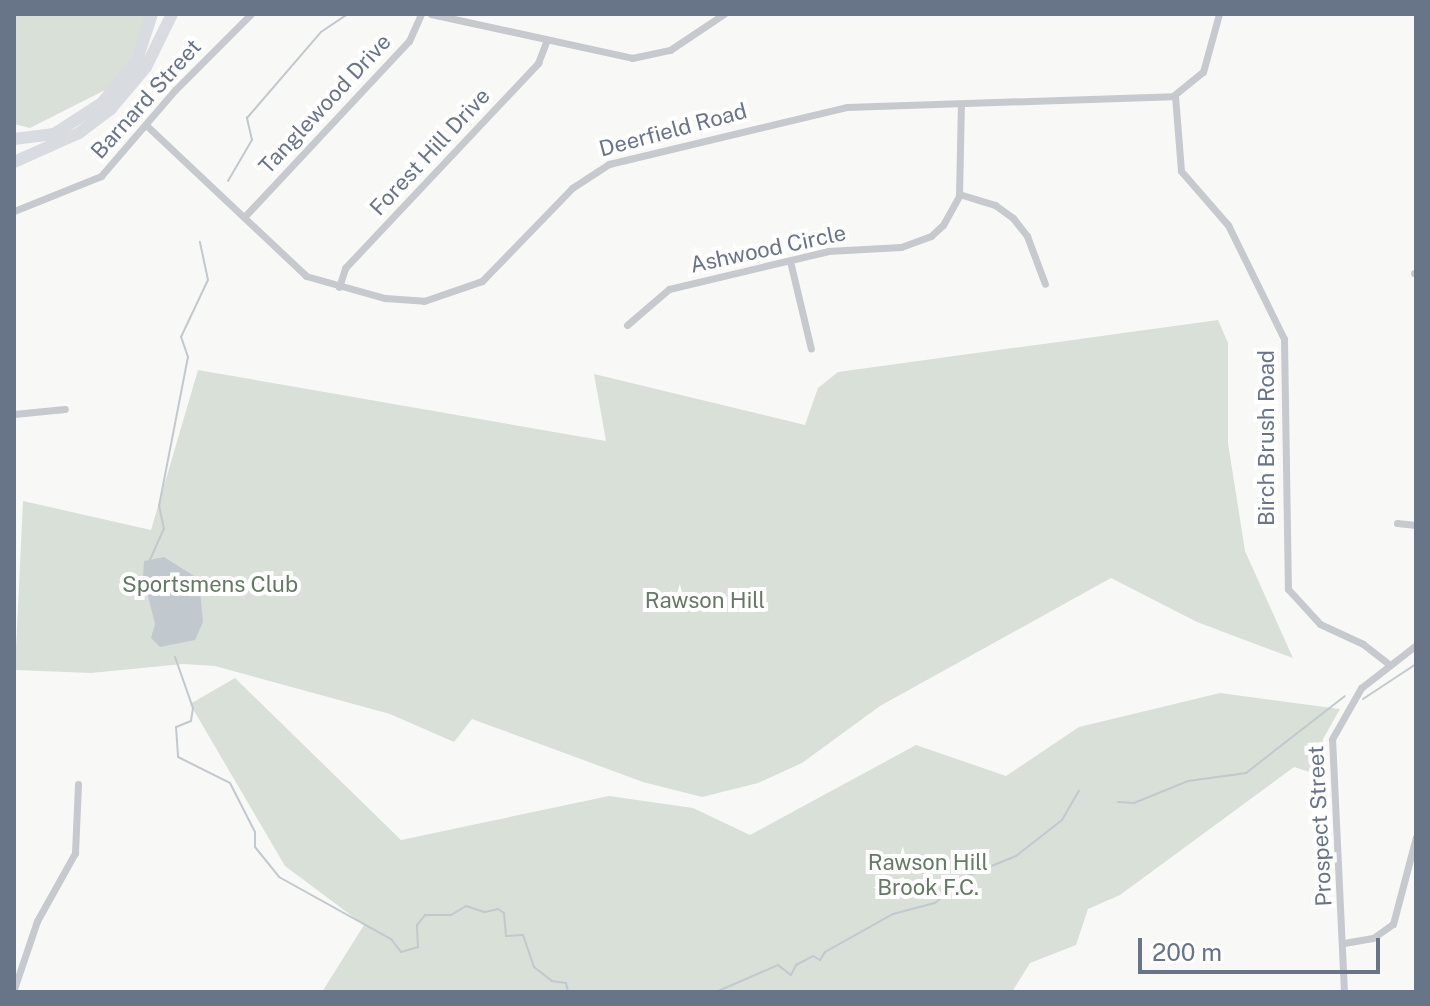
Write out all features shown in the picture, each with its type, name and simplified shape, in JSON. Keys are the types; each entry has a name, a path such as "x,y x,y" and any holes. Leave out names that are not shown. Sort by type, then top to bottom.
{"highway":[{"path":"14,139 54,134 102,103 137,60 152,14"},
{"path":"14,162 79,133 110,110 146,67 172,14"}],"street":[{"name":"Barnard Street","path":"14,211 98,178 251,14"},
{"name":"Tanglewood Drive","path":"247,214 409,41 421,14"},
{"path":"431,14 546,42 642,58 679,45 724,14"},
{"path":"1175,96 1205,69 1219,14"},
{"name":"Forest Hill Drive","path":"339,287 345,268 541,60 546,42"},
{"name":"Deerfield Road","path":"146,125 247,214 297,269 339,287 424,301 474,285 572,188 613,163 819,111 1175,96"},
{"name":"Birch Brush Road","path":"1175,96 1184,178 1230,230 1284,339 1288,589 1320,624 1363,644 1387,663"},
{"name":"Ashwood Circle","path":"627,325 669,289 828,251 918,242 943,225 959,194 961,104"},
{"path":"959,194 988,202 1013,218 1027,236 1045,284"},
{"path":"790,261 811,349"},
{"path":"14,414 65,409"},
{"path":"1397,523 1416,525"},
{"name":"Prospect Street","path":"1344,992 1332,739 1356,695 1387,663 1416,645"},
{"path":"14,989 37,921 75,853 78,784"},
{"path":"1344,943 1378,936 1393,924 1416,837"}],"green space":[{"path":"14,14 145,14 145,27 130,61 109,88 30,128 14,124"},
{"name":"Rawson Hill","path":"1218,320 1228,343 1228,443 1245,551 1293,658 1197,622 1111,578 880,706 802,763 758,783 702,797 643,782 472,719 454,742 390,714 215,666 183,664 91,673 15,670 23,501 151,530 198,370 606,441 594,374 805,425 818,388 838,372"},
{"name":"Rawson Hill Brook F.C.","path":"235,678 401,840 609,796 693,808 750,835 916,745 1006,776 1079,727 1220,693 1340,709 1323,739 1322,776 1294,767 1120,895 1088,909 1076,945 1030,963 1012,992 322,992 364,925 285,866 190,704"}],"shaded area":[{"path":"164,557 199,579 203,622 195,640 160,647 151,638 155,624 143,576 144,561"}],"waterway":[{"path":"228,181 252,140 247,118 321,32 348,14"},
{"path":"149,562 164,529 159,506 188,357 181,337 208,280 200,242"},
{"path":"175,657 193,708 191,721 176,727 178,757 230,783 255,832 255,847 279,877 391,939 401,952 418,947 417,925 425,915 451,915 466,906 485,912 498,909 504,913 506,936 523,935 534,967 552,981 566,983 568,992"},
{"path":"1363,699 1416,664"},
{"path":"1118,802 1134,803 1188,781 1246,773 1345,696"},
{"path":"716,992 778,965 791,975 796,965 813,956 820,960 825,952 893,914 935,903 967,876 1016,856 1062,820 1079,790"}],"park label":[{"name":"Sportsmens Club","path":"210,585"}]}
